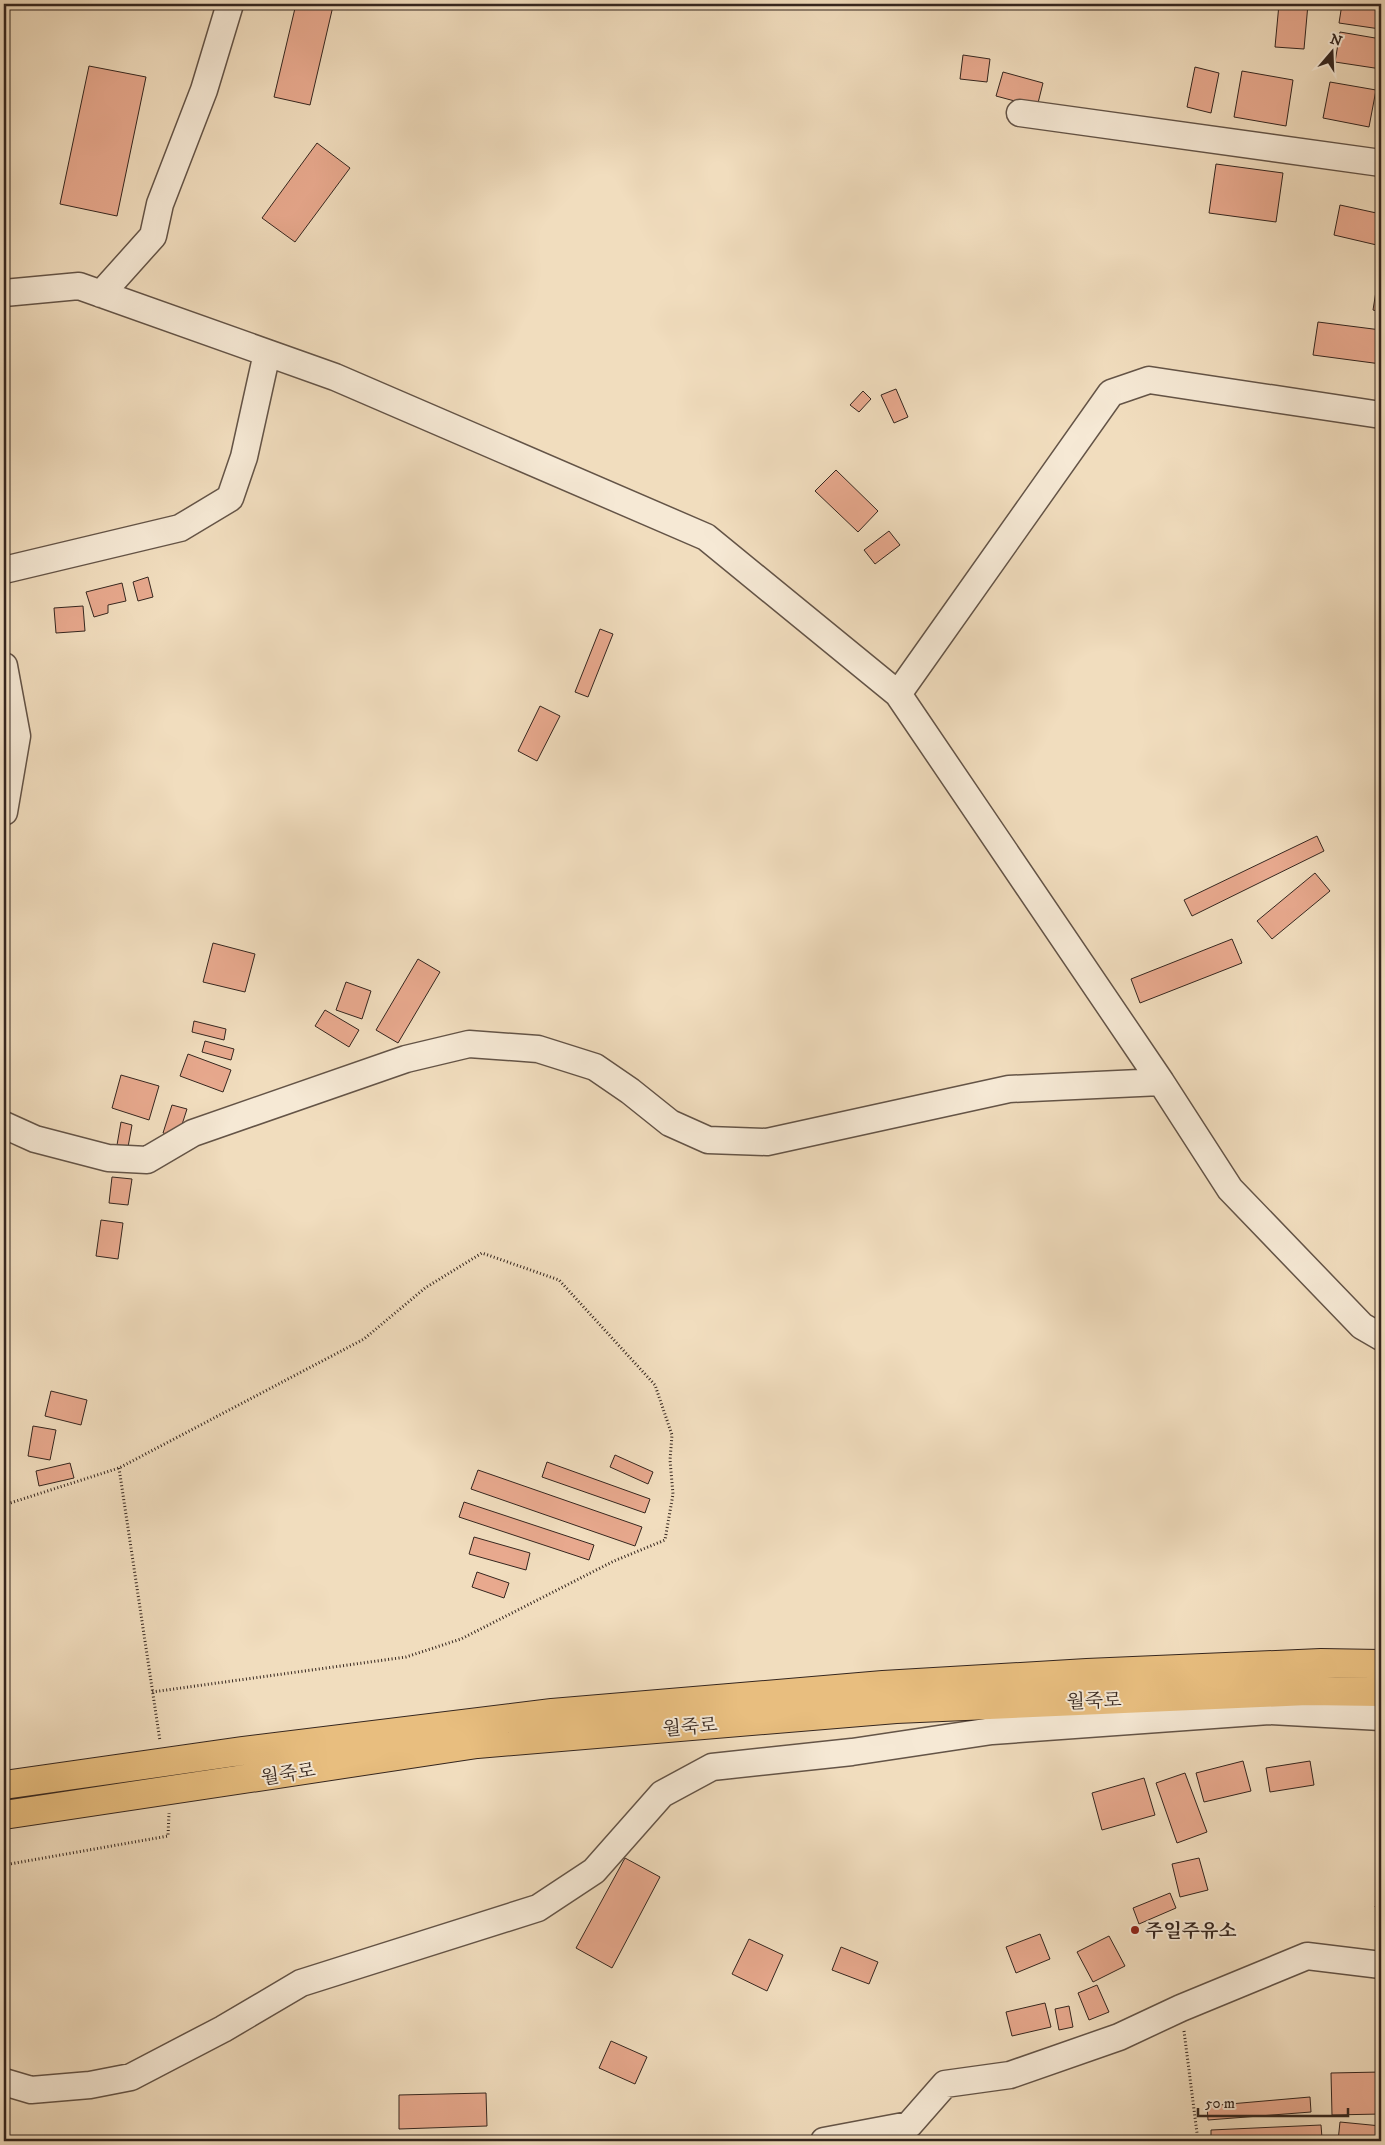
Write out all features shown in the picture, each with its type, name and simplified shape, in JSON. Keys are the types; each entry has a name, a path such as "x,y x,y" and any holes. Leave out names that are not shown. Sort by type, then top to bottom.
{"main road":[{"name":"월죽로","path":"4,1785 242,1750 552,1713 883,1685 1321,1663 1381,1664"},
{"name":"월죽로","path":"4,1815 496,1743 896,1709 1307,1691 1381,1692"}],"street":[{"path":"102,294 153,236 160,204 204,90 230,4"},
{"path":"1020,113 1381,163"},
{"path":"4,293 78,286 102,294 335,377 706,537 898,694 1161,1082 1230,1189 1362,1326 1381,1337"},
{"path":"4,570 180,528 230,498 244,457 267,352"},
{"path":"898,694 1111,393 1149,380 1381,415"},
{"path":"4,666 16,736 4,812"},
{"path":"4,1125 35,1140 108,1158 147,1160 193,1133 406,1059 469,1044 538,1050 595,1068 630,1091 670,1123 708,1140 767,1142 1009,1089 1161,1082"},
{"path":"4,2082 31,2090 131,2078 223,2029 301,1983 538,1908 594,1871 662,1794 712,1767 852,1752 1012,1729 1269,1711 1381,1717"},
{"path":"824,2141 909,2125 946,2084 1010,2075 1119,2037 1181,2008 1307,1956 1381,1965"}],"path":[{"path":"4,1503 7,1504 120,1468 364,1339 424,1288 482,1253 559,1280 656,1385 672,1435 670,1460 672,1494 665,1540 614,1561 461,1639 406,1657 152,1692"},
{"path":"120,1468 160,1746"},
{"path":"4,1865 168,1836 170,1804"},
{"path":"1181,2008 1198,2141"}],"building":[{"path":"296,4 333,6 310,105 274,97"},
{"path":"1279,4 1308,4 1304,49 1275,47"},
{"path":"1342,4 1381,4 1380,29 1339,23"},
{"path":"1340,32 1381,39 1381,69 1335,62"},
{"path":"963,55 990,59 987,82 960,79"},
{"path":"89,66 146,77 117,216 60,204"},
{"path":"1195,67 1219,73 1211,113 1187,107"},
{"path":"1242,71 1293,80 1286,126 1234,117"},
{"path":"1003,72 1043,83 1037,107 996,96"},
{"path":"1330,82 1376,90 1369,127 1323,118"},
{"path":"317,143 350,168 295,242 262,218"},
{"path":"1216,164 1283,173 1276,222 1209,213"},
{"path":"1340,205 1381,214 1381,246 1334,235"},
{"path":"1381,260 1381,312 1373,310"},
{"path":"1318,322 1381,330 1381,364 1313,355"},
{"path":"896,389 908,417 894,423 881,395"},
{"path":"863,391 871,399 859,412 850,405"},
{"path":"836,470 878,511 858,532 815,491"},
{"path":"889,531 900,545 875,564 864,550"},
{"path":"148,577 153,597 138,601 133,582"},
{"path":"122,583 126,601 108,605 108,613 94,617 86,592"},
{"path":"83,606 85,631 56,633 54,608"},
{"path":"600,629 613,634 588,697 575,692"},
{"path":"540,706 560,716 537,761 518,751"},
{"path":"1317,836 1324,851 1192,916 1184,900"},
{"path":"1315,873 1330,891 1272,939 1257,921"},
{"path":"1232,939 1242,963 1140,1003 1131,979"},
{"path":"213,943 255,954 245,992 203,982"},
{"path":"418,959 440,972 398,1043 376,1030"},
{"path":"346,982 371,991 362,1019 336,1010"},
{"path":"325,1010 359,1030 349,1047 315,1026"},
{"path":"194,1021 226,1029 224,1040 192,1032"},
{"path":"205,1041 234,1049 231,1060 202,1052"},
{"path":"188,1054 231,1070 223,1092 180,1076"},
{"path":"121,1075 159,1086 149,1120 112,1108"},
{"path":"172,1105 187,1109 178,1137 163,1133"},
{"path":"121,1122 132,1125 128,1147 117,1145"},
{"path":"112,1177 132,1179 128,1205 109,1203"},
{"path":"101,1220 123,1223 118,1259 96,1256"},
{"path":"51,1391 87,1400 81,1425 45,1416"},
{"path":"33,1426 56,1430 50,1460 28,1456"},
{"path":"615,1455 653,1472 648,1484 610,1467"},
{"path":"547,1462 650,1499 645,1513 542,1477"},
{"path":"70,1463 74,1478 39,1486 36,1471"},
{"path":"478,1470 642,1527 635,1546 471,1489"},
{"path":"464,1502 594,1545 589,1560 459,1517"},
{"path":"474,1537 530,1553 526,1570 469,1554"},
{"path":"477,1572 509,1583 504,1598 472,1587"},
{"path":"1243,1761 1251,1791 1204,1802 1196,1773"},
{"path":"1310,1761 1314,1785 1270,1792 1266,1768"},
{"path":"1185,1773 1207,1832 1177,1843 1156,1783"},
{"path":"1144,1778 1155,1815 1102,1830 1092,1793"},
{"path":"625,1858 660,1877 612,1968 576,1948"},
{"path":"1199,1858 1208,1890 1180,1897 1172,1864"},
{"path":"1170,1893 1176,1908 1139,1924 1133,1908"},
{"path":"1381,1904 1381,1924 1375,1906"},
{"path":"1040,1934 1050,1959 1016,1973 1006,1947"},
{"path":"1109,1936 1125,1966 1093,1982 1077,1952"},
{"path":"749,1939 783,1955 767,1991 732,1974"},
{"path":"841,1947 878,1962 869,1984 832,1970"},
{"path":"1097,1985 1109,2012 1089,2020 1078,1993"},
{"path":"1045,2003 1051,2027 1012,2036 1006,2012"},
{"path":"1069,2006 1073,2027 1059,2030 1055,2009"},
{"path":"611,2041 647,2057 635,2084 599,2068"},
{"path":"1381,2072 1381,2114 1332,2115 1331,2073"},
{"path":"486,2093 487,2126 399,2129 399,2095"},
{"path":"1310,2097 1311,2112 1208,2120 1207,2106"},
{"path":"1340,2122 1381,2126 1381,2141 1338,2141"},
{"path":"1321,2125 1322,2138 1211,2141 1211,2130"}],"place":[{"name":"주일주유소","path":"1135,1930"}]}
